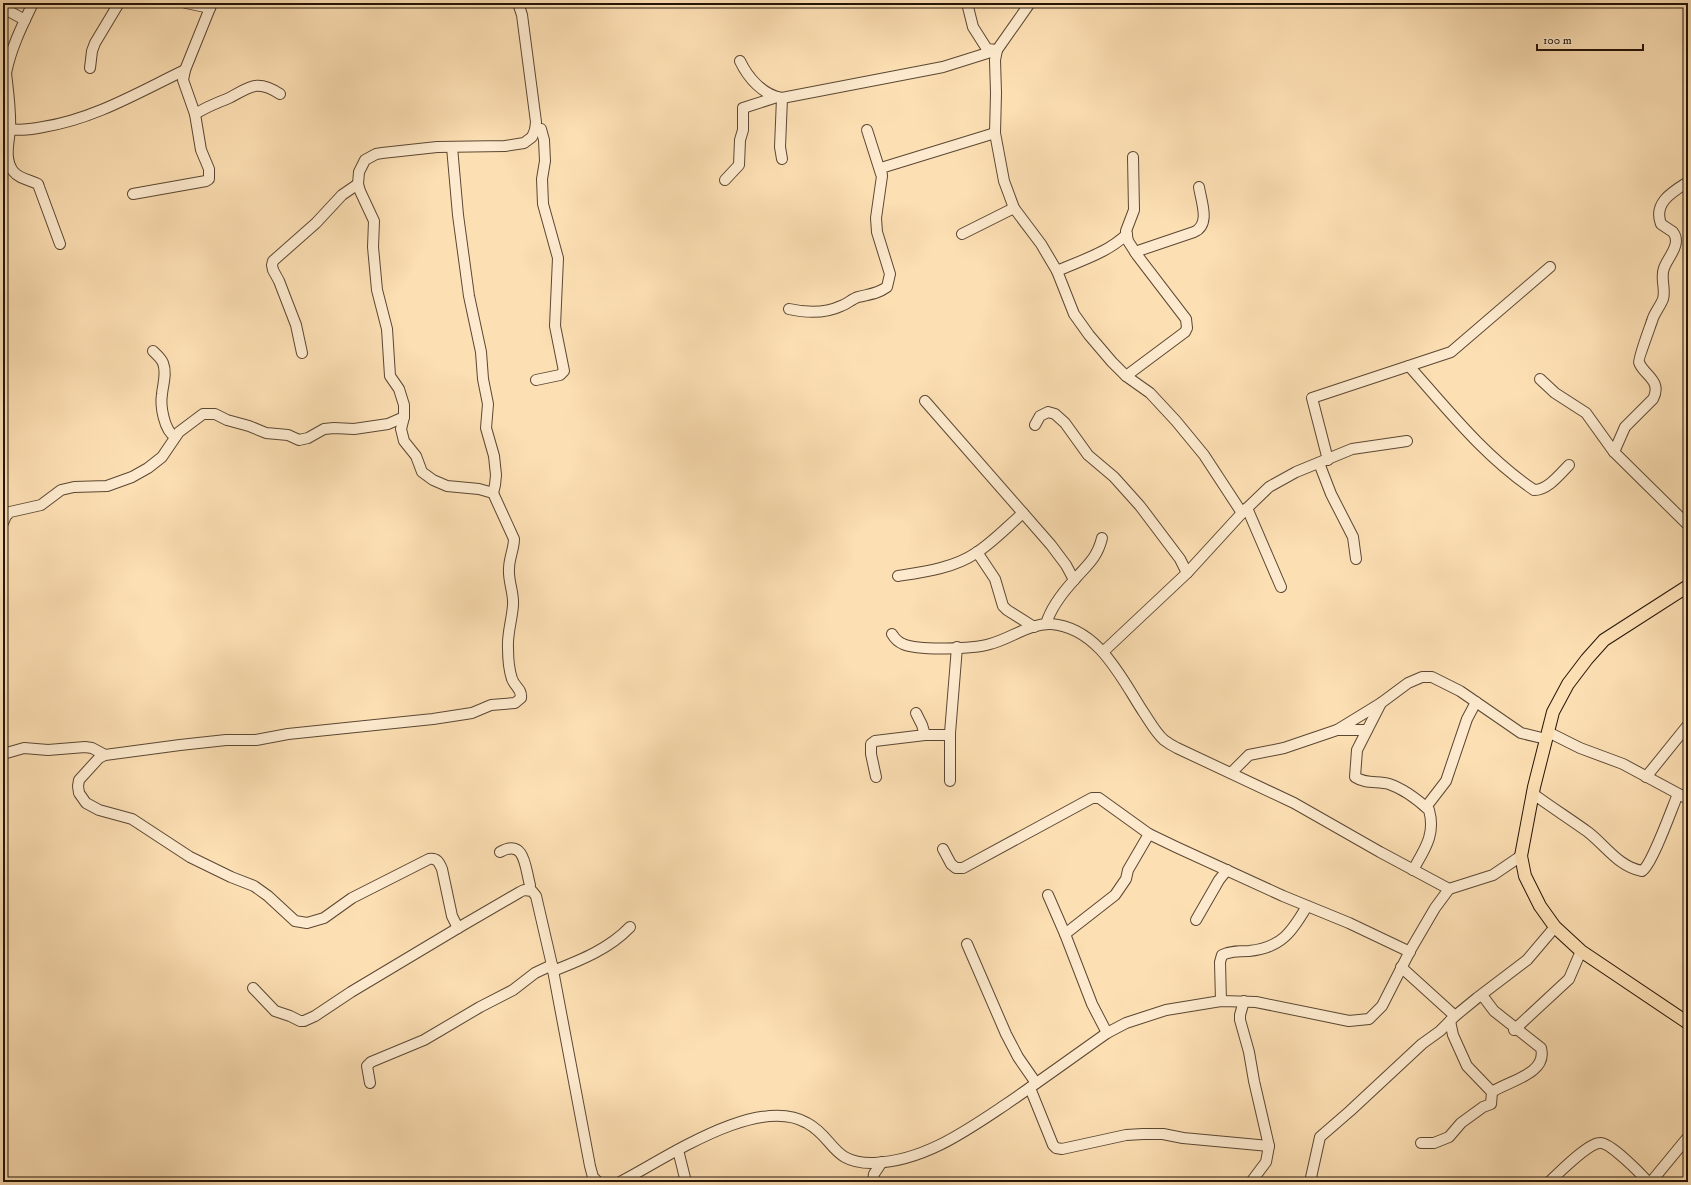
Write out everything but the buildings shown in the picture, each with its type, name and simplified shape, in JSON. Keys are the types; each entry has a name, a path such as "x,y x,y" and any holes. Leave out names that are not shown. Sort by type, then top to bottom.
{"main road":[{"path":"1688,586 1604,640 1568,684 1553,712 1532,793 1522,856 1525,876 1540,906 1555,927 1582,951 1688,1023"}],"street":[{"path":"33,3 14,43 6,73 10,129 7,144 12,168 19,176 38,184 40,187 60,244"},
{"path":"90,68 95,43 119,3"},
{"path":"134,194 201,182 209,179 209,169 201,150 195,114 183,80 185,70 211,6 186,3"},
{"path":"493,493 447,486 433,480 422,472 416,456 403,436 401,429 404,417 402,396 390,376 387,329 377,290 374,263 374,221 362,198 358,184 361,165 365,160 376,154 452,147 519,144 529,140 535,130 536,122 522,15 518,3"},
{"path":"967,3 973,27 987,48 997,50"},
{"path":"1030,3 997,50 995,60 995,133 1004,181 1014,208 1041,244 1057,271 1074,314 1088,335 1126,376 1150,393 1176,421 1204,455 1245,510 1281,587"},
{"path":"3,8 25,20"},
{"path":"725,180 739,165 740,140 743,130 743,108 780,97 943,67 997,50"},
{"path":"740,61 746,74 764,91 780,97"},
{"path":"10,129 30,129 69,122 103,110 185,70"},
{"path":"195,114 244,89 262,85 269,86 280,94"},
{"path":"780,97 780,147 782,159"},
{"path":"535,130 542,129 544,140 545,161 542,179 543,199 558,258 555,326 564,371 560,375 536,380"},
{"path":"867,130 882,176"},
{"path":"789,308 802,311 826,311 844,305 856,298 869,294 878,294 887,287 890,274 877,232 876,218 882,176 881,168 995,133"},
{"path":"452,147 458,215 469,296 481,352 483,380 488,404 486,428 494,456 496,475 496,485 493,493 514,539 514,546 508,571 513,602 508,636 508,650 512,680 521,694 519,700 510,704 492,705 472,713 418,721 288,734 256,740 226,740 105,755 99,758 80,780 79,792 86,803 99,810 132,820 182,852 231,877 254,886 268,896 295,921 307,923 324,918 352,898 399,876 425,861 434,858 439,862 442,869 452,916 458,928"},
{"path":"1057,271 1090,258 1124,239 1134,210 1133,157"},
{"path":"1614,452 1625,427 1653,400 1655,396 1653,381 1641,366 1638,359 1652,319 1663,299 1663,271 1674,250 1676,241 1673,232 1661,224 1659,210 1663,201 1671,193 1688,182"},
{"path":"302,353 296,325 281,285 273,270 273,260 316,223 342,195 358,184"},
{"path":"1135,252 1194,232 1201,228 1204,218 1199,187"},
{"path":"962,234 1014,208"},
{"path":"1124,239 1186,319 1187,328 1185,332 1126,376"},
{"path":"1356,559 1353,537 1331,494 1323,462 1312,398 1451,352 1550,267"},
{"path":"153,351 164,364 164,384 161,395 164,419 168,431 175,437"},
{"path":"1409,366 1484,449 1534,490 1542,489 1547,486 1569,466"},
{"path":"1540,379 1555,393 1586,413 1614,452 1688,524"},
{"path":"925,401 1055,550 1066,565 1074,580"},
{"path":"1034,425 1040,416 1048,412 1055,414 1065,423 1088,455 1114,477 1140,506 1180,559 1187,572"},
{"path":"3,523 6,516 10,512 41,505 60,490 67,488 107,486 132,477 156,464 175,437 196,418 209,413 266,433 288,435 299,440 308,438 324,429 354,429 388,424 404,417"},
{"path":"1103,652 1187,572 1245,510 1269,487 1296,472 1352,449 1407,441"},
{"path":"898,576 927,571 958,562 977,552 1023,513"},
{"path":"1046,624 1053,607 1074,580 1094,559 1100,547 1102,538"},
{"path":"977,552 995,579 1003,606 1014,615 1034,627"},
{"path":"892,634 895,639 902,644 912,647 957,648 990,645 1034,627 1046,624 1066,627 1081,633 1103,652 1163,739 1177,748 1294,804 1449,889"},
{"path":"950,781 950,735 957,648"},
{"path":"1231,773 1249,755 1284,748 1337,730 1381,703 1408,683 1422,677 1432,677 1460,691 1521,733 1547,736 1624,764 1688,799"},
{"path":"1426,807 1446,781 1467,719 1476,702"},
{"path":"1381,703 1357,750 1355,777 1360,780 1389,784 1406,792 1429,810 1432,826 1428,841 1413,870"},
{"path":"916,713 925,735"},
{"path":"1646,777 1688,725"},
{"path":"1337,730 1367,730"},
{"path":"876,777 871,754 871,744 875,741 925,735 950,735"},
{"path":"3,754 24,748 48,750 85,747 92,748 105,755"},
{"path":"1532,793 1588,832 1620,862 1633,869 1642,871 1647,867 1655,850 1678,794"},
{"path":"943,849 951,864 956,868 963,868 1092,798 1099,798 1149,834 1307,906 1349,923 1410,952"},
{"path":"1065,934 1115,895 1126,879 1127,872 1149,834"},
{"path":"500,852 510,847 521,852 530,885 529,890"},
{"path":"620,1182 678,1150 740,1122 753,1118 776,1116 793,1117 808,1123 844,1157 860,1161 882,1162 941,1146 1033,1086 1107,1033 1126,1023 1166,1010 1221,1001 1244,1001 1294,1009 1349,1021 1368,1019 1382,1006 1401,967 1435,908 1449,889 1493,875 1522,856"},
{"path":"1196,920 1219,880 1227,870"},
{"path":"253,988 275,1011 300,1021 304,1021 315,1016 351,992 520,892 529,890 532,891 536,896 552,968 590,1166 594,1177 598,1182"},
{"path":"1048,895 1092,1004 1107,1033"},
{"path":"1221,1001 1220,962 1222,956 1227,952 1262,950 1270,947 1291,931 1307,906"},
{"path":"370,1083 367,1066 371,1062 424,1040 480,1007 513,990 535,973 590,956 618,939 630,927"},
{"path":"1310,1182 1320,1137 1350,1111 1401,1062 1452,1019 1528,960 1555,927"},
{"path":"968,944 1006,1034 1033,1086 1053,1144 1056,1148 1062,1149 1126,1135 1143,1134 1163,1134 1183,1138 1269,1146"},
{"path":"1515,1030 1569,979 1582,951"},
{"path":"1401,967 1452,1019 1453,1035 1467,1066 1492,1092"},
{"path":"1421,1143 1434,1143 1449,1137 1461,1123 1483,1107 1491,1104 1492,1092 1500,1086 1518,1080 1540,1064 1543,1055 1541,1048 1515,1030 1494,1011 1482,995"},
{"path":"1244,1001 1240,1020 1249,1052 1269,1146 1266,1162 1250,1182"},
{"path":"1549,1182 1587,1147 1600,1142 1620,1154 1650,1182 1688,1137"},
{"path":"678,1150 686,1182"},
{"path":"873,1182 874,1174 882,1162"}]}
